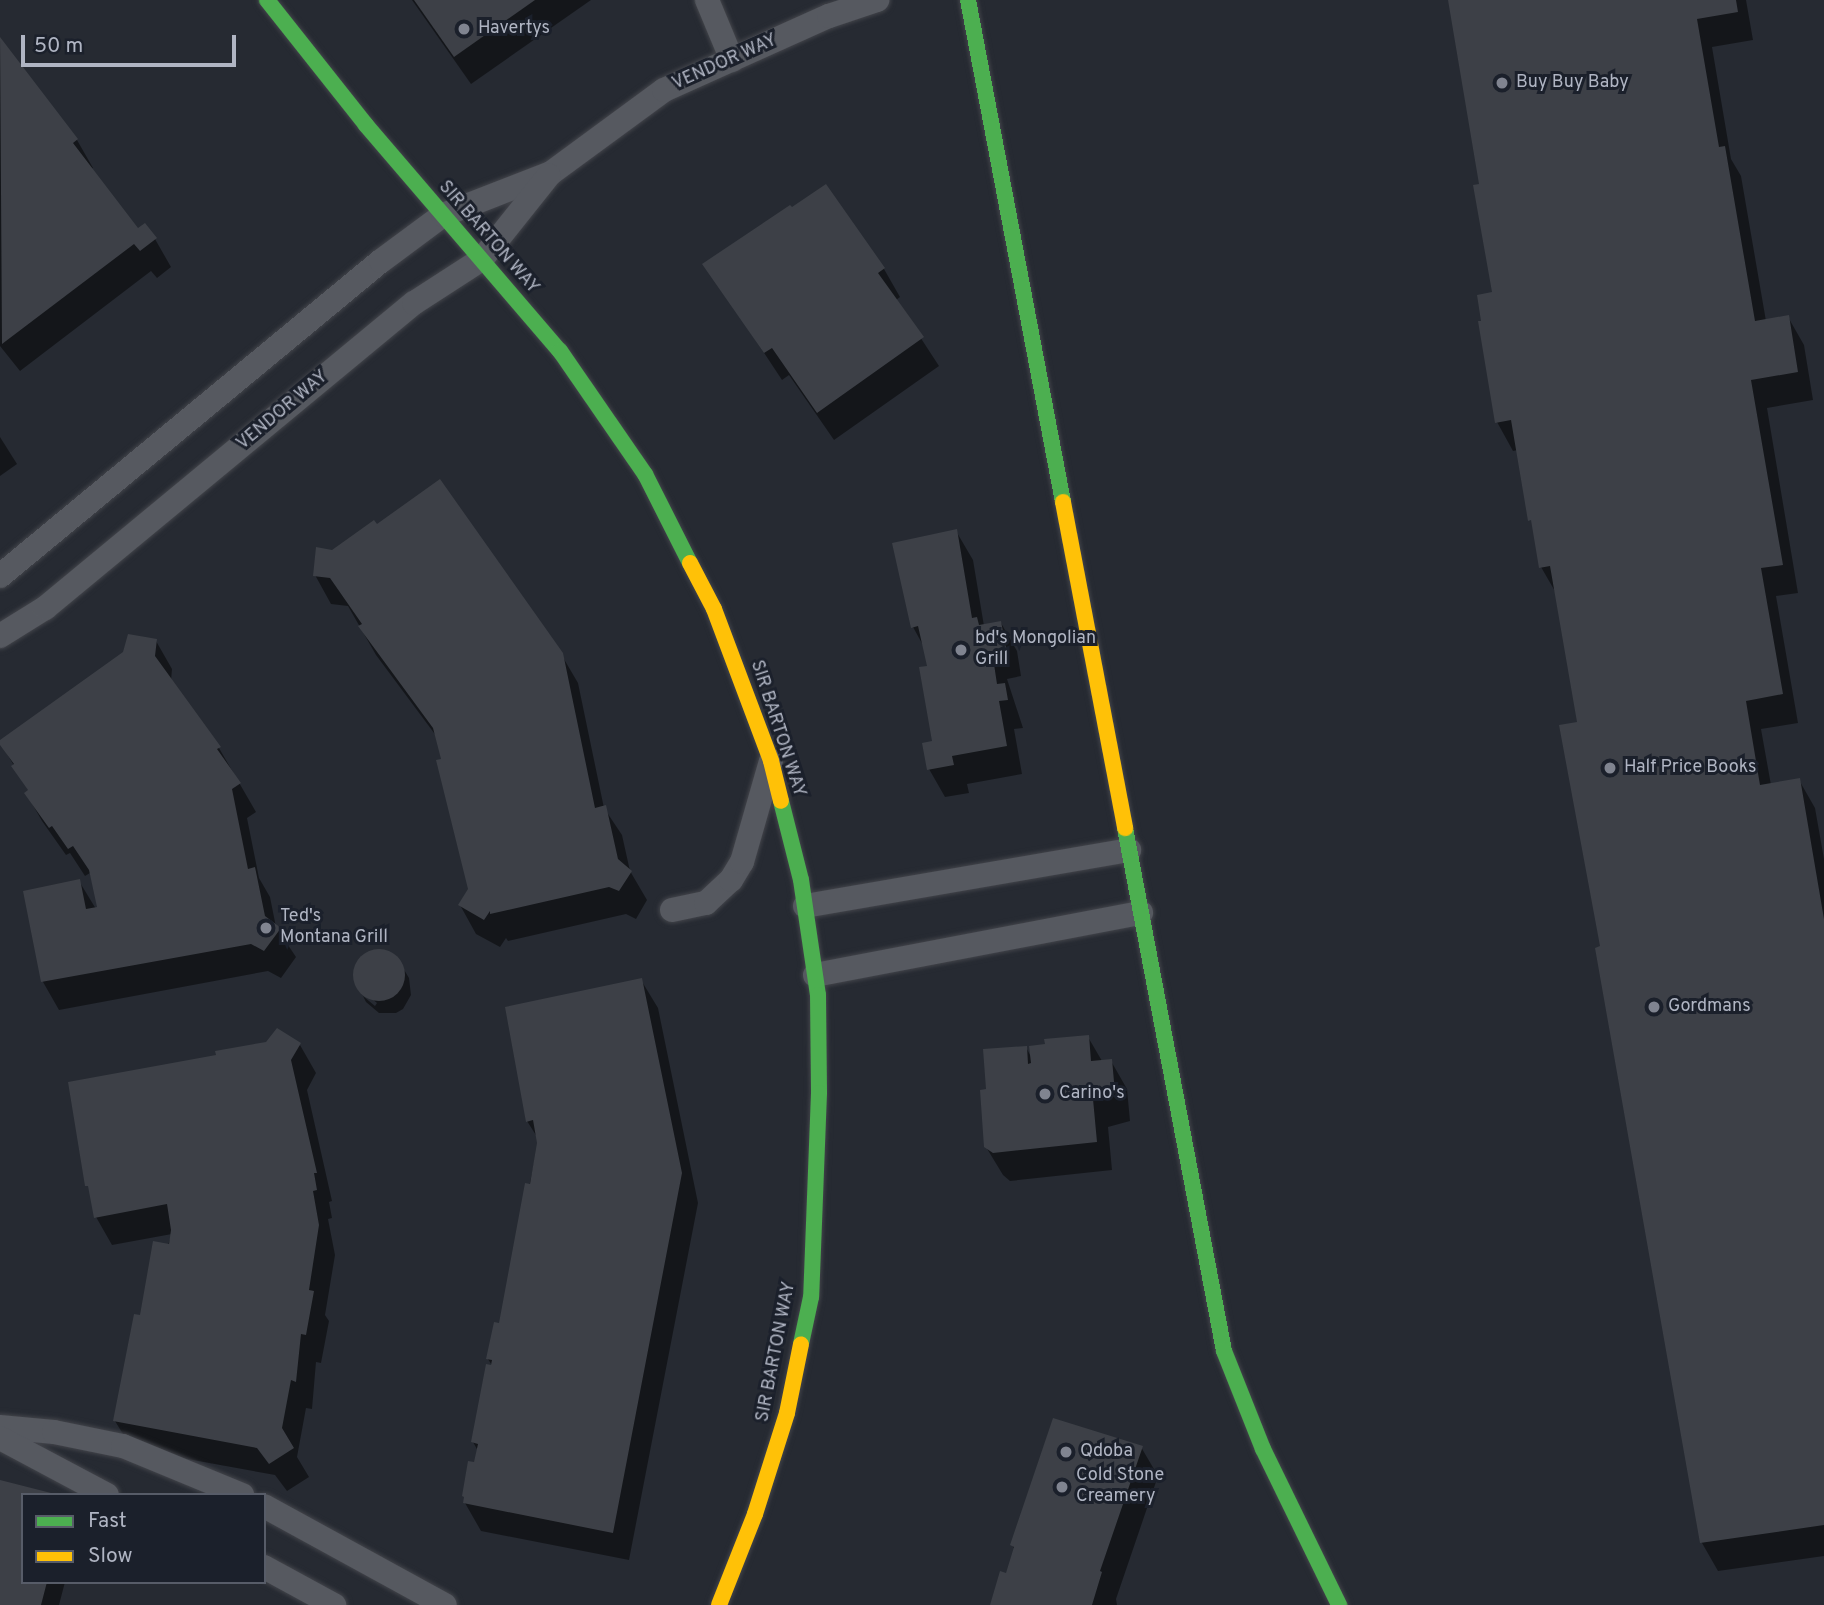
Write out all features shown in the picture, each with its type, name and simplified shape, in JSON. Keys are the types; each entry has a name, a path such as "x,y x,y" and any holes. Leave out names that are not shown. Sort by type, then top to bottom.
{"main road":[{"name":"SIR BARTON WAY","path":"267,0 366,125 560,351 645,474 714,609 771,761 805,906 815,975 819,1093 811,1297 787,1413 755,1514 719,1605"},
{"path":"968,0 1224,1351 1263,1449 1339,1605"}],"street":[{"path":"707,0 732,60"},
{"name":"VENDOR WAY","path":"0,636 45,608 414,303 482,259 551,173 664,90 829,16 877,0"},
{"name":"VENDOR WAY","path":"0,576 381,261 443,215 551,173"},
{"path":"672,910 706,902 731,880 742,862 771,761"},
{"path":"805,906 1129,850"},
{"path":"815,975 1141,913"},
{"path":"0,1427 54,1432 123,1446 237,1493"},
{"path":"0,1438 103,1493"},
{"path":"266,1507 445,1605"},
{"path":"266,1568 334,1605"}],"building":[{"name":"Havertys","path":"414,0 535,0 454,57"},
{"path":"1448,0 1736,0 1738,12 1697,19 1719,147 1725,146 1755,321 1789,315 1798,372 1751,380 1783,565 1761,568 1783,694 1746,701 1760,785 1800,778 1824,919 1824,1525 1700,1543 1595,948 1600,946 1559,725 1577,722 1550,566 1539,568 1511,420 1495,423 1478,321 1481,321 1477,295 1492,292 1473,185 1479,184"},
{"path":"0,37 78,139 73,143 138,228 145,223 157,238 140,251 134,244 2,344"},
{"path":"826,184 885,268 878,273 924,337 817,413 772,348 764,353 702,264"},
{"path":"440,479 563,653 595,808 606,805 618,859 632,871 619,891 609,887 490,914 490,911 484,920 458,905 468,889 436,760 441,759 433,728 358,626 362,624 330,578 313,576 316,547 332,550 374,520 377,524"},
{"name":"bd's Mongolian Grill","path":"957,529 972,618 977,617 979,625 1001,621 1006,648 992,651 997,684 1005,683 1008,700 999,701 1007,746 952,756 954,765 927,770 922,743 932,741 919,667 927,666 918,626 911,628 892,543"},
{"path":"128,634 157,639 155,656 221,747 217,749 241,783 232,789 248,869 255,867 265,916 281,928 264,951 251,944 41,982 23,891 80,879 86,909 97,907 89,870 73,846 68,849 52,826 49,828 24,793 28,790 11,766 14,764 0,745 0,740 123,652"},
{"path":"379,949 389,951 397,957 403,965 403,985 397,993 389,999 379,1001 369,999 361,993 355,985 353,975 355,965 361,957 369,951"},
{"path":"642,978 682,1173 613,1533 463,1503 462,1496 468,1461 474,1462 478,1444 471,1442 486,1364 491,1365 492,1360 486,1359 494,1322 499,1323 525,1183 530,1184 537,1143 533,1120 526,1122 505,1007"},
{"path":"277,1028 301,1043 291,1060 317,1173 314,1173 317,1190 313,1191 319,1225 309,1290 314,1291 306,1335 301,1334 296,1382 291,1380 282,1428 294,1448 269,1464 257,1448 113,1421 134,1314 140,1315 153,1241 169,1244 171,1230 167,1204 94,1218 88,1186 85,1186 68,1082 216,1055 215,1051 266,1042"},
{"name":"Carino's","path":"1089,1035 1091,1061 1112,1059 1115,1093 1093,1099 1097,1142 993,1153 984,1147 980,1090 986,1089 983,1049 1027,1046 1028,1064 1031,1063 1029,1046 1045,1044 1044,1039"},
{"path":"1053,1418 1143,1446 1100,1571 1102,1572 1092,1605 990,1605 1000,1571 1006,1573 1014,1547 1010,1545"},
{"path":"0,1480 51,1493 21,1493 21,1584 46,1584 41,1605 0,1605"}],"traffic: fast":[{"path":"267,0 366,125 560,351 645,474 690,563"},
{"path":"968,0 1063,502"},
{"path":"781,801 801,880 818,995 819,1093 811,1297 801,1344"},
{"path":"1125,828 1224,1351 1263,1449 1339,1605"}],"traffic: slow":[{"path":"1063,502 1125,828"},
{"path":"690,563 714,609 771,761 781,801"},
{"path":"719,1605 755,1514 787,1413 801,1344"}],"place":[{"name":"Havertys","path":"464,29"},
{"name":"Buy Buy Baby","path":"1502,83"},
{"name":"bd's Mongolian Grill","path":"961,650"},
{"name":"Half Price Books","path":"1610,768"},
{"name":"Ted's Montana Grill","path":"266,928"},
{"name":"Gordmans","path":"1654,1007"},
{"name":"Carino's","path":"1045,1094"},
{"name":"Qdoba","path":"1066,1452"},
{"name":"Cold Stone Creamery","path":"1062,1487"}]}
